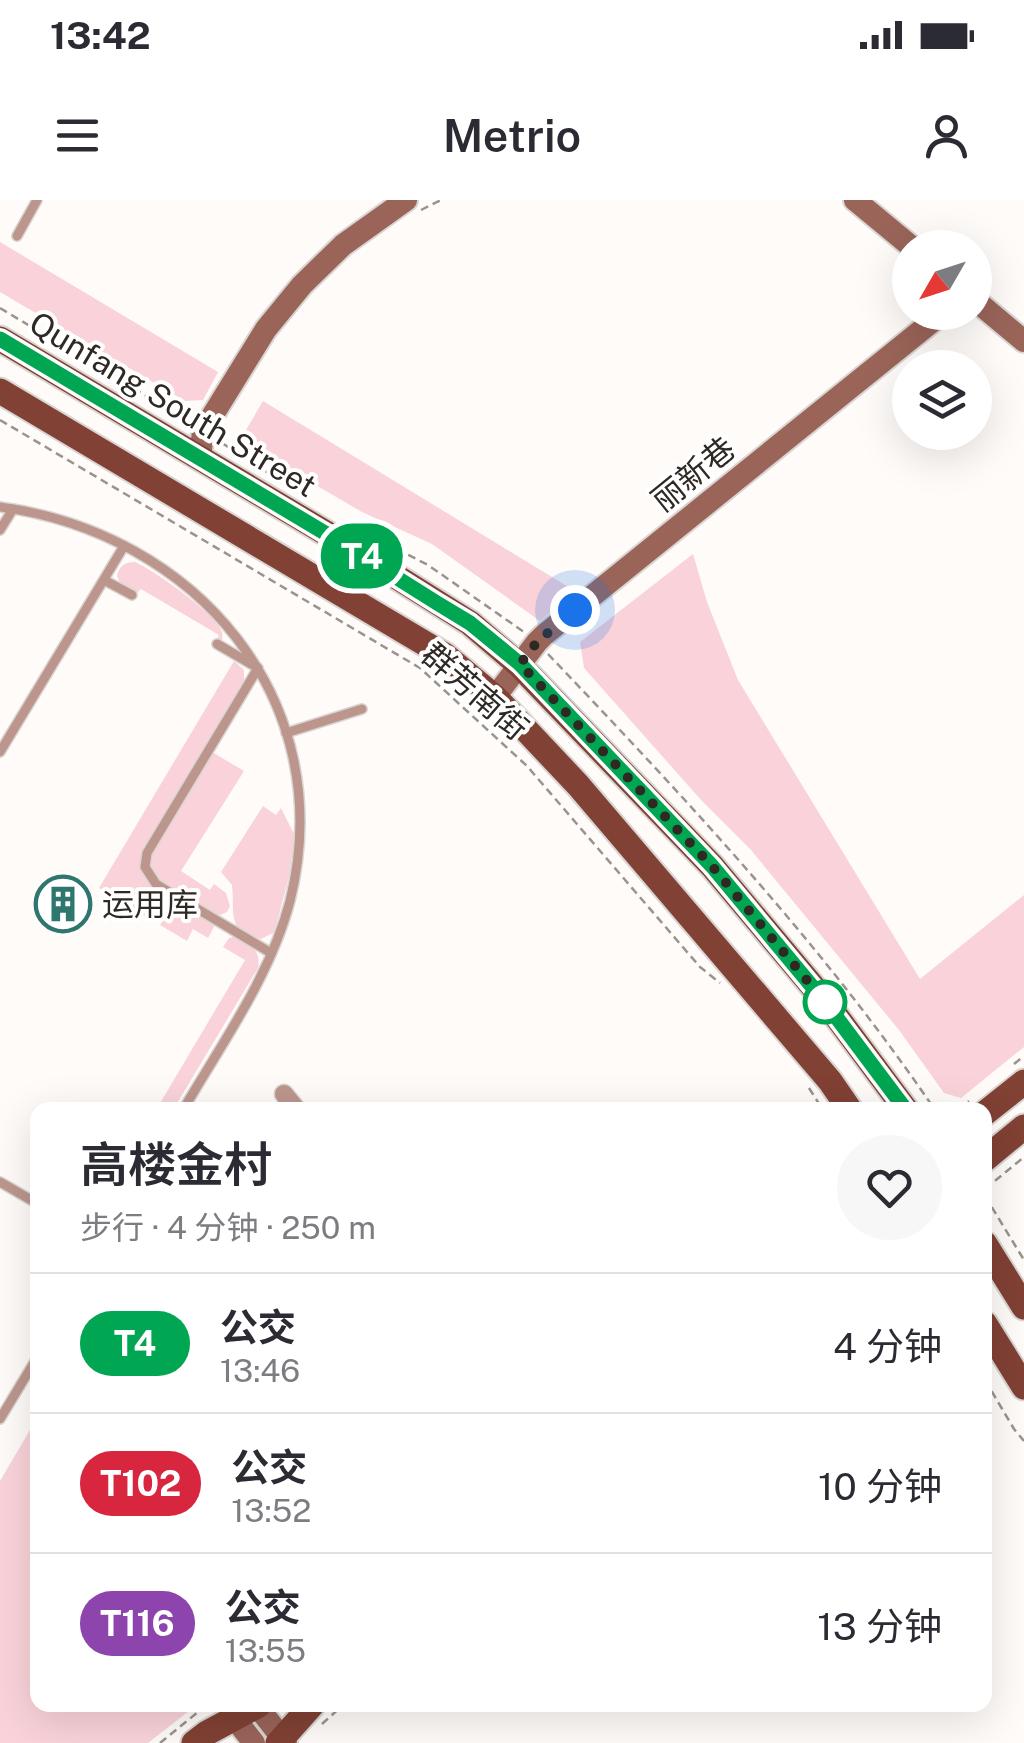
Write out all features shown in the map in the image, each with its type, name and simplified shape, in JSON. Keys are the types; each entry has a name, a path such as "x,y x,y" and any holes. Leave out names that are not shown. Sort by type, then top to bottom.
{"main road":[{"name":"Qunfang South Street","path":"0,339 470,623 520,664 712,866 825,1002 900,1102"},
{"path":"0,390 446,656 494,697 578,785 844,1102"},
{"path":"992,1108 1024,1082"},
{"path":"992,1153 1024,1127"},
{"path":"992,1255 1024,1306"},
{"path":"992,1335 1024,1387"},
{"path":"194,1743 246,1712"},
{"path":"282,1742 306,1712"}],"street":[{"path":"855,200 892,230"},
{"path":"200,458 204,431 266,329 342,245 405,203"},
{"path":"992,314 1024,341"},
{"name":"丽新巷","path":"494,697 544,635 922,330"},
{"path":"284,1094 290,1102"},
{"path":"250,1712 254,1743"},
{"path":"252,1712 282,1742"}],"lane":[{"path":"17,236 37,200"},
{"path":"0,507 70,524 124,546 176,577 218,614 252,656 276,702 286,733 298,800 298,850 290,900 272,954 188,1102"},
{"path":"0,530 13,509"},
{"path":"0,752 124,546"},
{"path":"104,580 132,595"},
{"path":"216,644 258,668"},
{"path":"258,668 147,853 145,864 156,884 272,954"},
{"path":"286,733 362,708"},
{"path":"0,1182 30,1199"},
{"path":"0,1420 30,1369"}],"path":[{"path":"405,203 441,200"},
{"name":"群芳南街","path":"0,420 420,668 527,766 700,967 724,987"},
{"path":"803,1079 818,1102"},
{"path":"992,1183 1024,1157"},
{"path":"992,1207 1024,1260"},
{"path":"992,1392 1024,1441"},
{"path":"160,1743 198,1712"}],"shaded area":[{"path":"0,242 218,372 203,400 185,401 0,292"},
{"path":"263,401 575,591 540,621 432,544 362,512 254,449 246,430"},
{"path":"693,554 738,680 920,979 1024,895 1024,1047 961,1098 944,1093 899,1030 751,850 584,668 580,642"},
{"path":"135,562 197,604 217,624 222,640 216,641 219,635 141,589 136,594 120,583 117,576 121,567"},
{"path":"234,661 244,670 244,683 142,852 143,872 161,901 152,920 99,888"},
{"path":"212,752 244,771 181,871 210,890 214,884 226,893 230,906 220,915 180,896 149,866 154,847"},
{"path":"263,806 276,815 281,808 295,836 276,926 273,933 261,939 237,927 232,885 221,872"},
{"path":"177,903 213,923 208,938 193,929 187,941 160,925"},
{"path":"229,938 253,948 258,968 178,1102 161,1102 245,960 223,947"},
{"path":"30,1430 30,1712 188,1712 148,1743 0,1743 0,1481"}],"bus line":[{"name":"T4","path":"0,339 470,623 520,664 712,866 825,1002 901,1102"}],"place":[{"name":"运用库","path":"63,904"}],"route":[{"path":"575,610 537,642 520,664 712,866 825,1002"}]}
